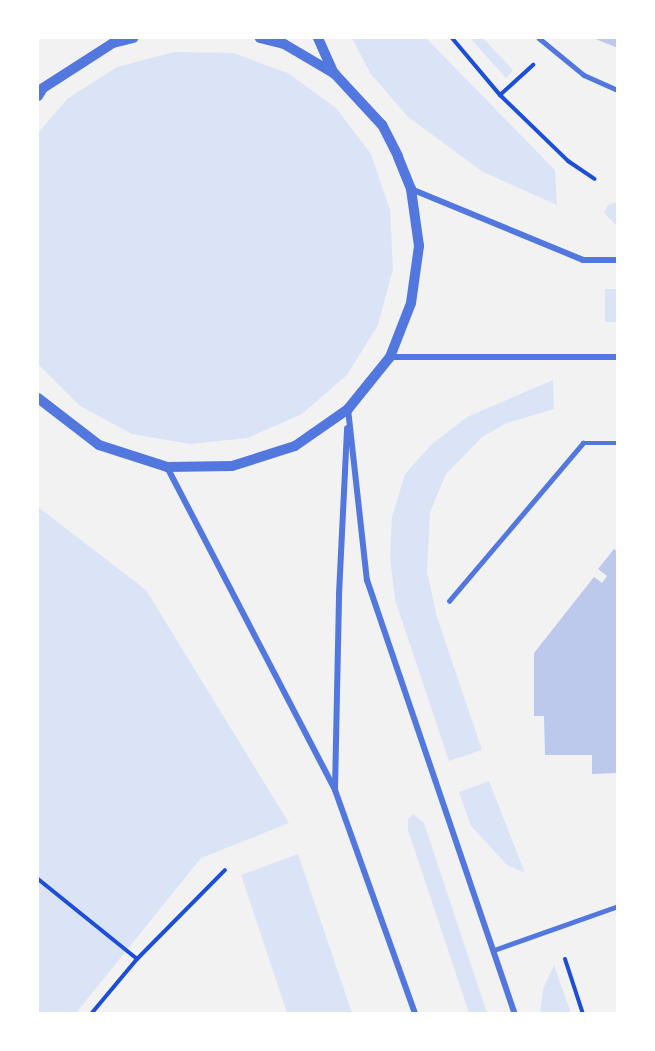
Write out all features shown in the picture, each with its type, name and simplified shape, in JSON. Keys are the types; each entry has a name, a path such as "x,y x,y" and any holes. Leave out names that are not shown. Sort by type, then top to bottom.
{"street":[{"path":"38,96 43,87 114,40 133,38"},
{"path":"38,398 89,441 167,466 232,466 295,446 348,409 390,357 411,303 419,246 411,189 382,125 335,74 284,44 260,38"},
{"path":"318,38 335,74"},
{"path":"411,189 583,260 618,260"},
{"path":"390,357 618,357"},
{"path":"336,790 339,594 348,409"},
{"path":"348,409 367,580 515,1014"},
{"path":"167,466 336,790 415,1014"}],"lane":[{"path":"538,38 584,75 618,90"},
{"path":"449,601 583,443 618,443"},
{"path":"494,950 618,906"}],"path":[{"path":"452,38 500,95 568,161 595,179"},
{"path":"500,95 551,48"},
{"path":"92,1014 137,959 225,870"},
{"path":"38,879 137,959"},
{"path":"565,959 583,1014"}],"shaded area":[{"path":"352,38 426,38 555,170 557,205 483,172 408,117 370,73"},
{"path":"470,38 483,38 513,70 506,78"},
{"path":"174,52 233,53 288,73 336,108 371,154 390,210 393,269 378,325 347,375 302,414 248,438 190,444 132,434 80,406 38,364 38,133 67,99 117,67"},
{"path":"618,202 617,226 604,213 608,205"},
{"path":"605,289 617,289 617,322 605,322"},
{"path":"553,380 554,409 507,423 482,437 446,474 430,512 427,572 437,617 482,750 449,761 395,600 390,557 392,517 405,474 432,444 467,417"},
{"path":"38,507 146,590 289,823 201,858 76,1013 38,1013"},
{"path":"489,781 525,873 507,865 471,826 459,792"},
{"path":"413,814 424,823 487,1013 469,1013 408,830 408,819"},
{"path":"298,854 352,1013 287,1013 241,875"},
{"path":"554,965 571,1013 540,1013 543,989"}],"building":[{"path":"593,38 618,38 618,48"},
{"path":"614,549 618,552 618,773 592,774 592,755 545,755 544,716 534,716 534,653 594,577 602,583 607,576 598,569"}]}
